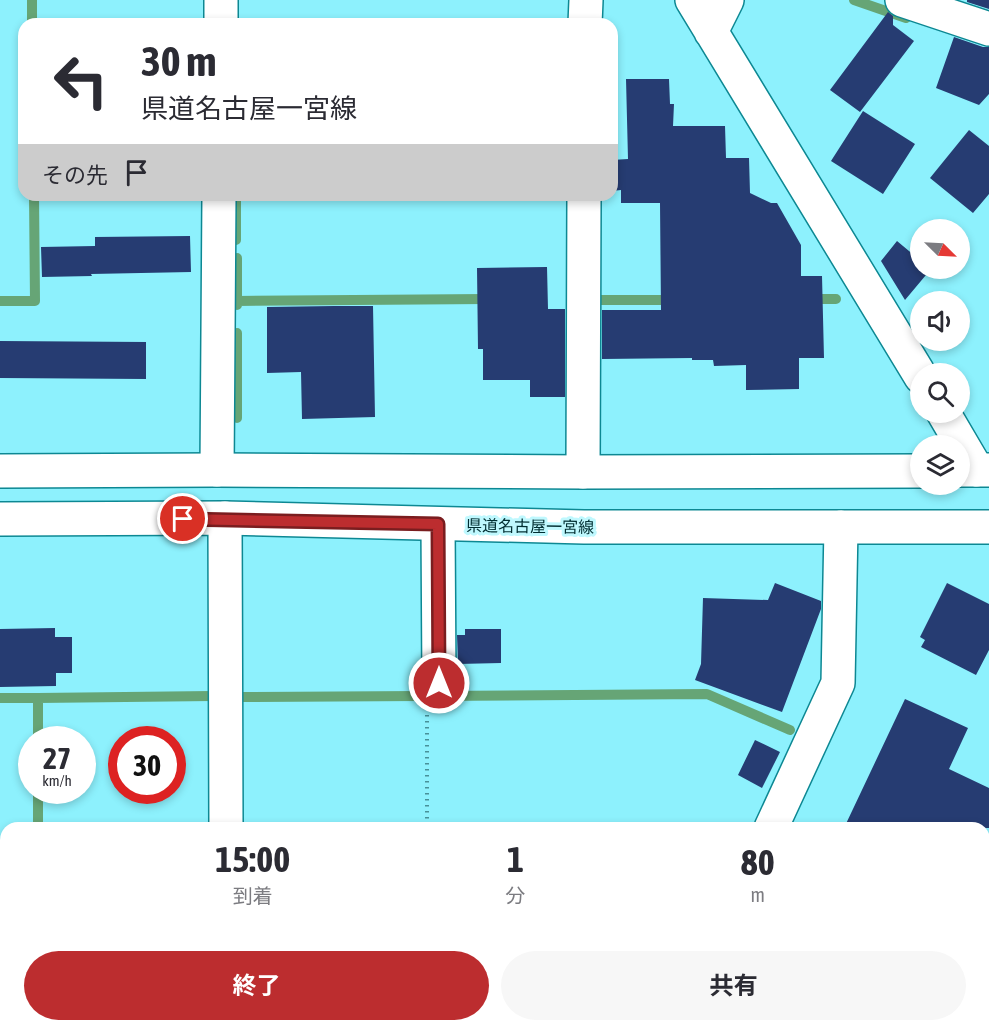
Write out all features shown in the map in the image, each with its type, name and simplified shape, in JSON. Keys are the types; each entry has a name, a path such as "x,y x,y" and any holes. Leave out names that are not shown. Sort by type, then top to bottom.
{"street":[{"path":"220,18 221,0"},
{"path":"585,0 585,18"},
{"path":"692,0 912,363"},
{"path":"711,32 727,0"},
{"path":"902,0 989,29"},
{"path":"217,470 219,201"},
{"path":"583,472 584,201"},
{"path":"948,423 975,470"},
{"path":"0,471 910,471"},
{"name":"県道名古屋一宮線","path":"0,519 225,519 584,527 989,527"},
{"path":"225,519 226,822"},
{"path":"438,524 439,683"},
{"path":"774,822 838,683 841,527"}],"path":[{"path":"427,822 427,693 439,683"}],"building":[{"path":"967,0 989,0 989,9 967,2"},
{"path":"888,12 893,16 893,25 914,41 860,112 830,90"},
{"path":"954,37 989,47 989,94 979,105 936,88"},
{"path":"626,79 669,79 670,104 674,104 673,126 725,126 726,158 749,158 750,193 771,203 777,203 801,245 801,276 822,276 824,358 799,358 799,389 746,390 746,365 714,366 713,360 692,360 692,358 602,359 602,310 661,310 660,203 621,203 621,190 618,190 618,160 628,159"},
{"path":"863,111 915,144 883,194 831,161"},
{"path":"969,130 989,146 989,194 973,213 930,178"},
{"path":"190,236 191,272 42,277 41,247 95,246 95,237"},
{"path":"897,241 910,252 910,279 923,279 910,291 905,300 881,261"},
{"path":"547,267 548,309 565,309 565,397 530,397 530,380 483,380 483,349 478,349 477,268"},
{"path":"373,306 375,417 302,419 301,372 267,373 267,307"},
{"path":"0,341 146,342 146,379 0,378"},
{"path":"775,583 821,601 821,609 782,712 695,680 701,664 703,598 768,600"},
{"path":"947,583 989,604 989,650 976,675 921,647 925,640 920,637"},
{"path":"55,628 55,637 72,637 72,673 56,673 56,686 0,687 0,629"},
{"path":"465,629 501,629 501,663 458,664 457,635 465,635"},
{"path":"905,699 968,728 949,769 989,788 989,822 847,822"},
{"path":"755,740 780,752 762,788 738,775"}],"waterway":[{"path":"32,0 32,18"},
{"path":"854,0 906,18"},
{"path":"0,301 35,301 34,201"},
{"path":"236,201 236,240"},
{"path":"237,258 237,305"},
{"path":"237,301 487,299"},
{"path":"809,299 836,299"},
{"path":"601,300 673,300"},
{"path":"237,333 237,418"},
{"path":"435,696 707,694 790,730"},
{"path":"38,698 212,696"},
{"path":"239,697 420,696"},
{"path":"0,698 38,698 38,726"},
{"path":"38,804 38,822"}],"route":[{"path":"183,519 438,524 439,683"}]}
